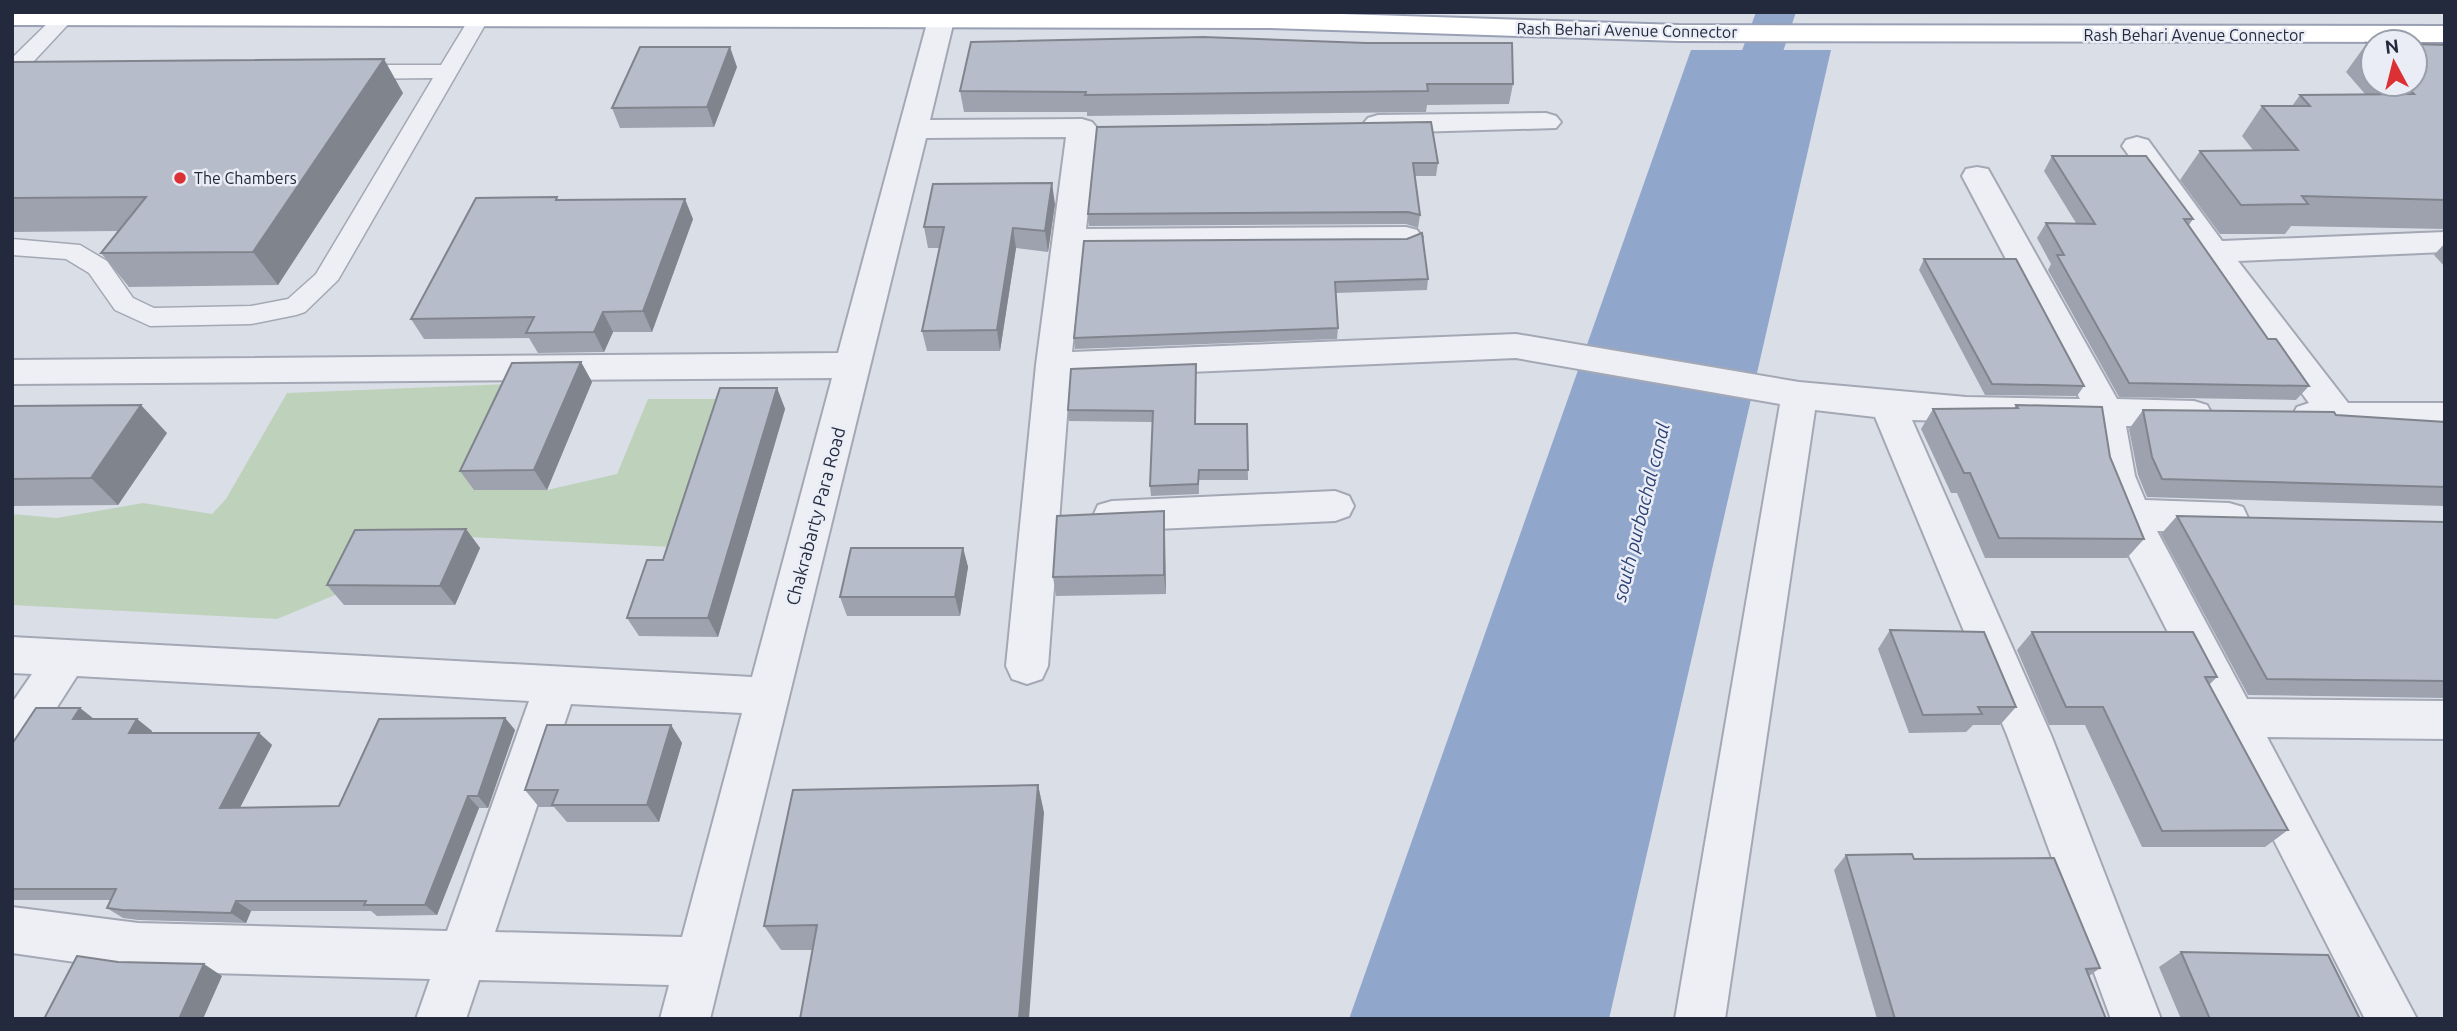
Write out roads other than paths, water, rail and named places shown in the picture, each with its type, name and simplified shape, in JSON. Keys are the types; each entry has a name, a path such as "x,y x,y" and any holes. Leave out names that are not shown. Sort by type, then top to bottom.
{"main road":[{"name":"Rash Behari Avenue Connector","path":"12,17 942,15 1270,20 1679,33 2445,34"}],"street":[{"name":"Chakrabarty Para Road","path":"685,1019 942,15"},
{"path":"1355,124 1546,122"},
{"path":"914,129 1096,127 1069,239 1053,365 1027,666"},
{"path":"2137,146 2213,252 2339,417"},
{"path":"1977,176 2105,411 2116,476 2130,515 2392,1019"},
{"path":"1069,239 1406,237"},
{"path":"2213,252 2445,242"},
{"path":"1053,365 1528,348 1799,395 1888,405 1966,410 2229,414"},
{"path":"12,372 853,365"},
{"path":"1700,1019 1799,395"},
{"path":"1888,405 2029,735 2136,1019"},
{"path":"2284,416 2445,415"},
{"path":"1040,519 1335,506"},
{"path":"2130,515 2264,518"},
{"path":"12,655 555,687 767,696"},
{"path":"12,740 66,658"},
{"path":"441,1019 555,687"},
{"path":"2234,718 2445,720"},
{"path":"12,930 138,947 701,962"}],"lane":[{"path":"12,71 65,17"},
{"path":"12,247 71,251 98,267 124,304 150,317 251,316 296,306 325,280 445,71 479,18"},
{"path":"336,72 445,71"},
{"path":"12,77 36,74"}],"water":[{"path":"1691,50 1831,50 1609,1019 1349,1019"}],"waterway":[{"name":"south purbachal canal","path":"1737,125 1776,12"}],"place":[{"name":"The Chambers","path":"180,178"}]}
